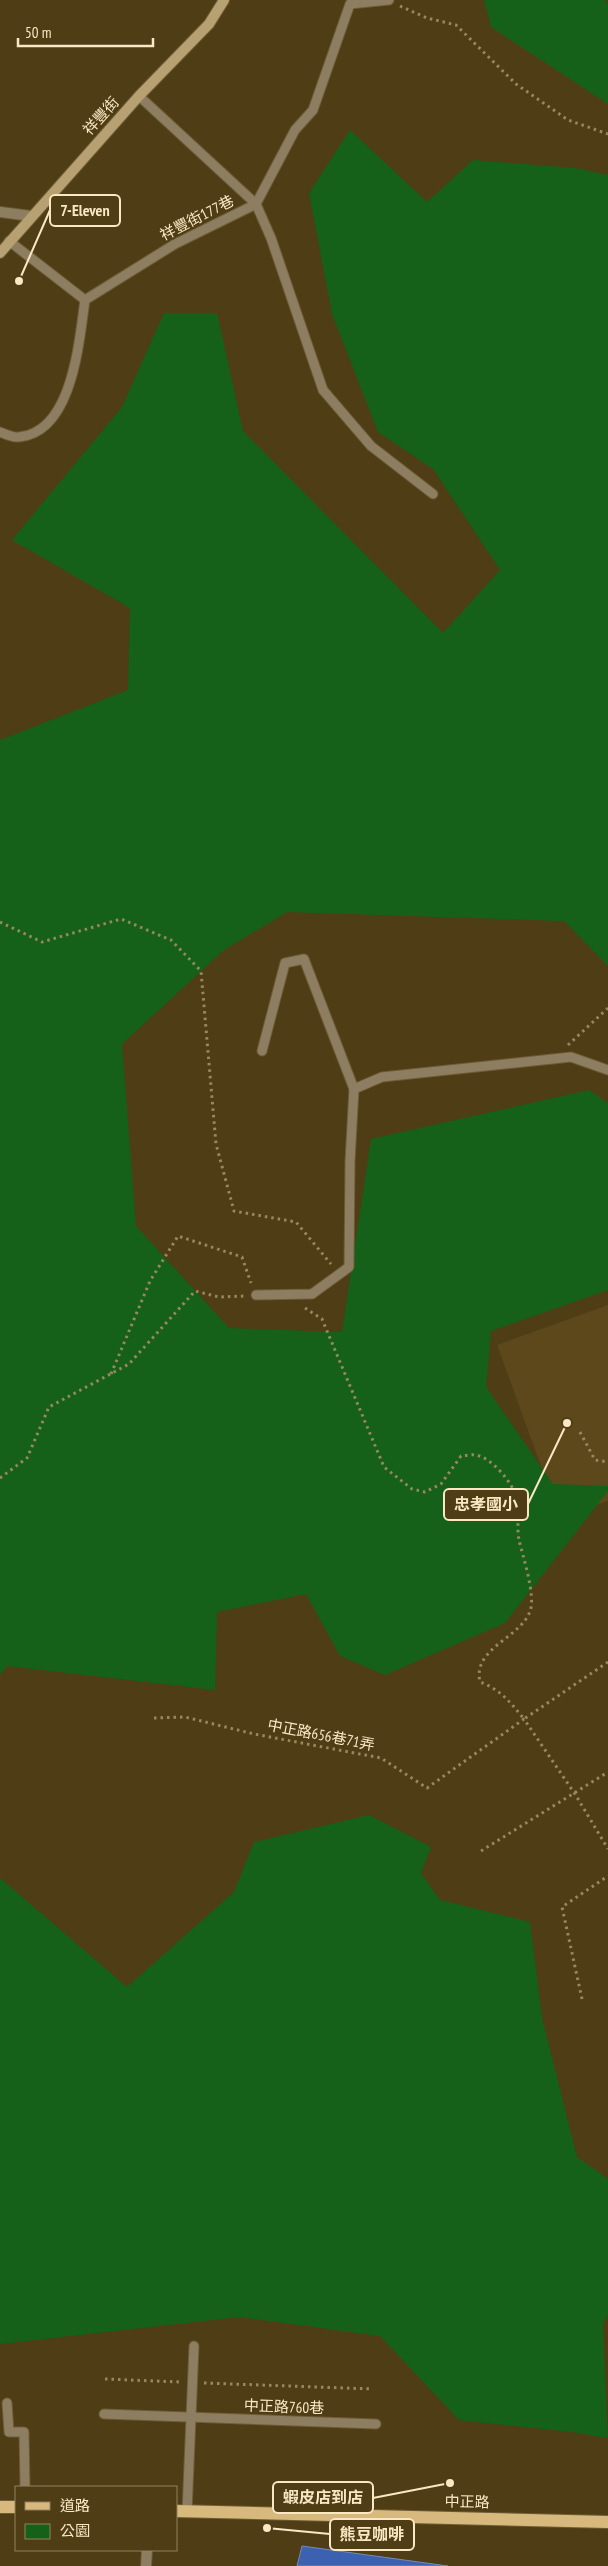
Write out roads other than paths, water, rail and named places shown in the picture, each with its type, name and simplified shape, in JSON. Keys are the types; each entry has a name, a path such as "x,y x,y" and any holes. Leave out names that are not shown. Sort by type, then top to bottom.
{"main road":[{"path":"0,2507 15,2507"},
{"name":"中正路","path":"181,2511 608,2522"}],"street":[{"name":"祥豐街","path":"0,253 139,96 209,24 224,0"},
{"path":"0,212 31,216"},
{"path":"146,2566 147,2551"}],"lane":[{"name":"祥豐街177巷","path":"85,300 175,244 256,204 295,130 313,110 346,2 389,1"},
{"path":"139,96 256,204 271,238 324,390 371,446 433,494"},
{"path":"0,432 18,438 40,430 63,402 75,372 85,300 9,241"},
{"path":"256,1295 312,1294 349,1267 350,1161 354,1089 304,959 285,963 262,1051"},
{"path":"354,1089 382,1076 570,1057 608,1070"},
{"path":"181,2511 191,2417 194,2346"},
{"path":"7,2403 9,2432 24,2432 25,2486"},
{"name":"中正路760巷","path":"104,2414 376,2424"}],"water":[{"path":"302,2546 448,2566 297,2566"}],"place":[{"name":"7-Eleven","path":"19,281"},
{"name":"忠孝國小","path":"567,1423"},
{"name":"蝦皮店到店","path":"450,2483"},
{"name":"熊豆咖啡","path":"267,2528"}]}
